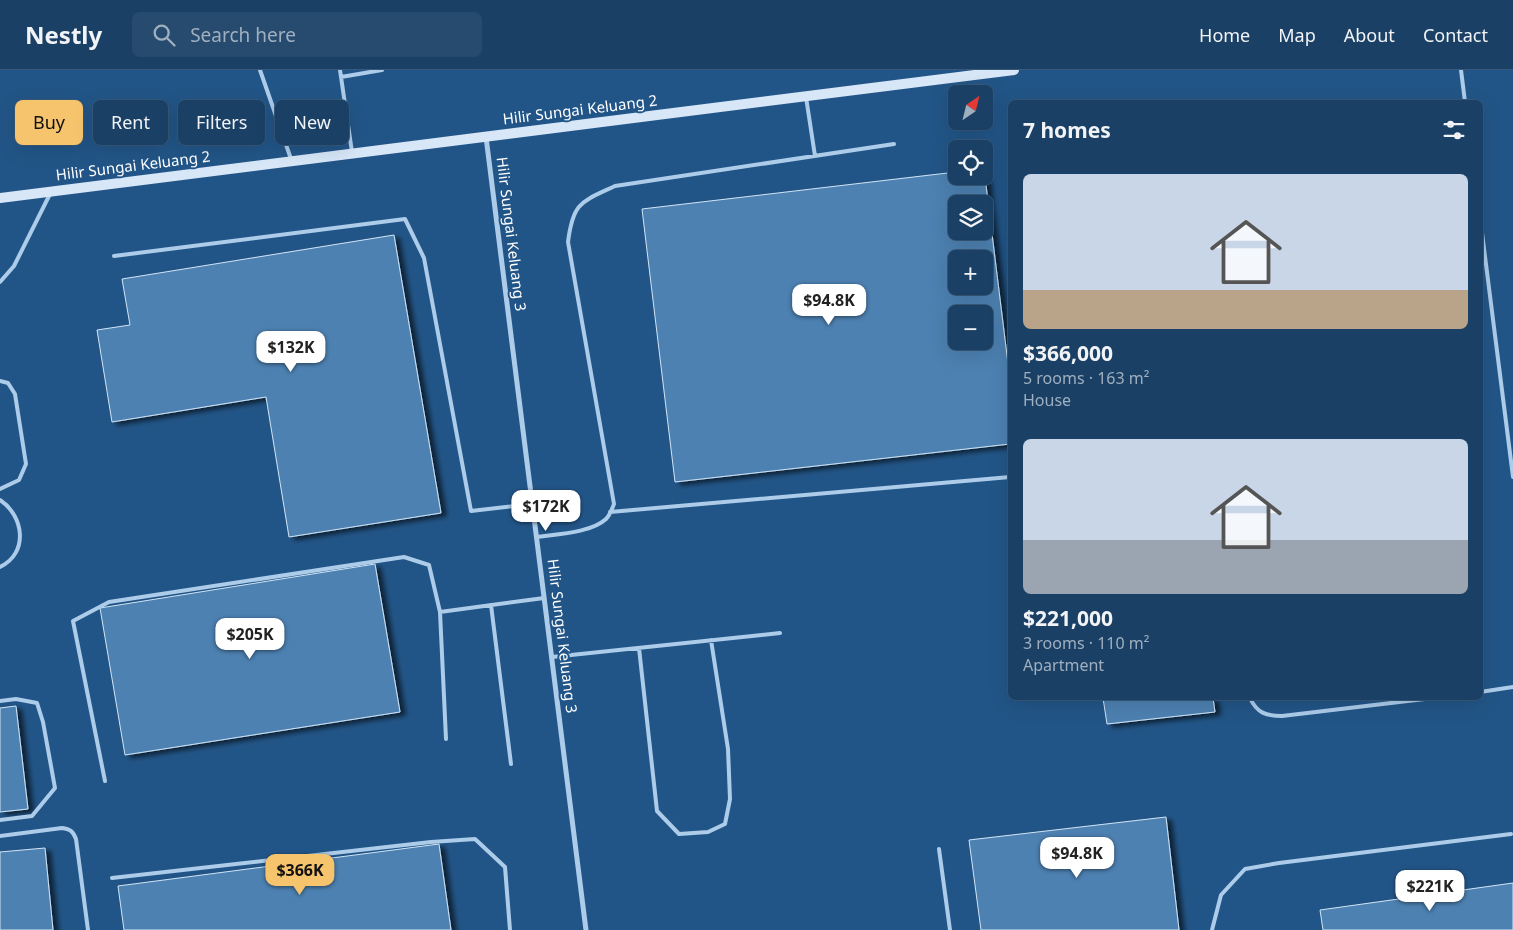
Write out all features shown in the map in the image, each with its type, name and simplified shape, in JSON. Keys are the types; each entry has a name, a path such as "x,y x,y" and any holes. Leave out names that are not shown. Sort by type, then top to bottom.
{"street":[{"name":"Hilir Sungai Keluang 2","path":"0,198 1014,70"},
{"name":"Hilir Sungai Keluang 3","path":"486,137 586,930"}],"lane":[{"path":"260,70 292,162"},
{"path":"340,70 352,154"},
{"path":"340,77 382,70"},
{"path":"1461,70 1465,100"},
{"path":"806,96 815,156"},
{"path":"536,537 586,529 599,524 608,517 614,504 568,242 571,220 576,209 585,200 615,186 894,144"},
{"path":"0,282 14,266 51,192"},
{"path":"114,256 405,219 424,258 472,510 532,504"},
{"path":"1483,241 1513,477"},
{"path":"0,380 8,383 15,394 26,464 20,480 0,489"},
{"path":"610,512 1008,477"},
{"path":"0,500 15,516 21,535 17,549 9,562 0,567"},
{"path":"105,781 73,622 109,602 404,557 429,565 440,612 446,739"},
{"path":"440,612 544,598"},
{"path":"491,606 510,764"},
{"path":"552,657 780,633"},
{"path":"639,648 658,811 679,834 708,832 725,824 730,799 728,749 711,640"},
{"path":"1483,692 1513,687"},
{"path":"0,701 16,700 37,703 43,722 55,788 32,816 0,820"},
{"path":"1251,700 1267,716 1282,716 1416,700"},
{"path":"0,836 62,828 69,829 74,833 88,930"},
{"path":"1212,930 1221,895 1246,870 1279,863 1511,834"},
{"path":"112,878 431,842 475,839 505,868 510,930"},
{"path":"939,849 950,930"}],"building":[{"path":"948,173 948,185 986,185 987,195 948,195 948,240 993,240 1008,364 1008,444 675,482 642,209"},
{"path":"394,235 441,513 289,537 266,397 112,422 97,330 130,325 122,279"},
{"path":"375,564 400,712 125,755 100,608"},
{"path":"1103,700 1213,700 1215,712 1107,724"},
{"path":"16,706 28,809 0,812 0,708"},
{"path":"1166,817 1179,930 981,930 969,840"},
{"path":"439,844 451,930 124,930 118,886"},
{"path":"45,848 53,930 0,930 0,852"},
{"path":"1513,883 1513,930 1323,930 1320,910"}]}
